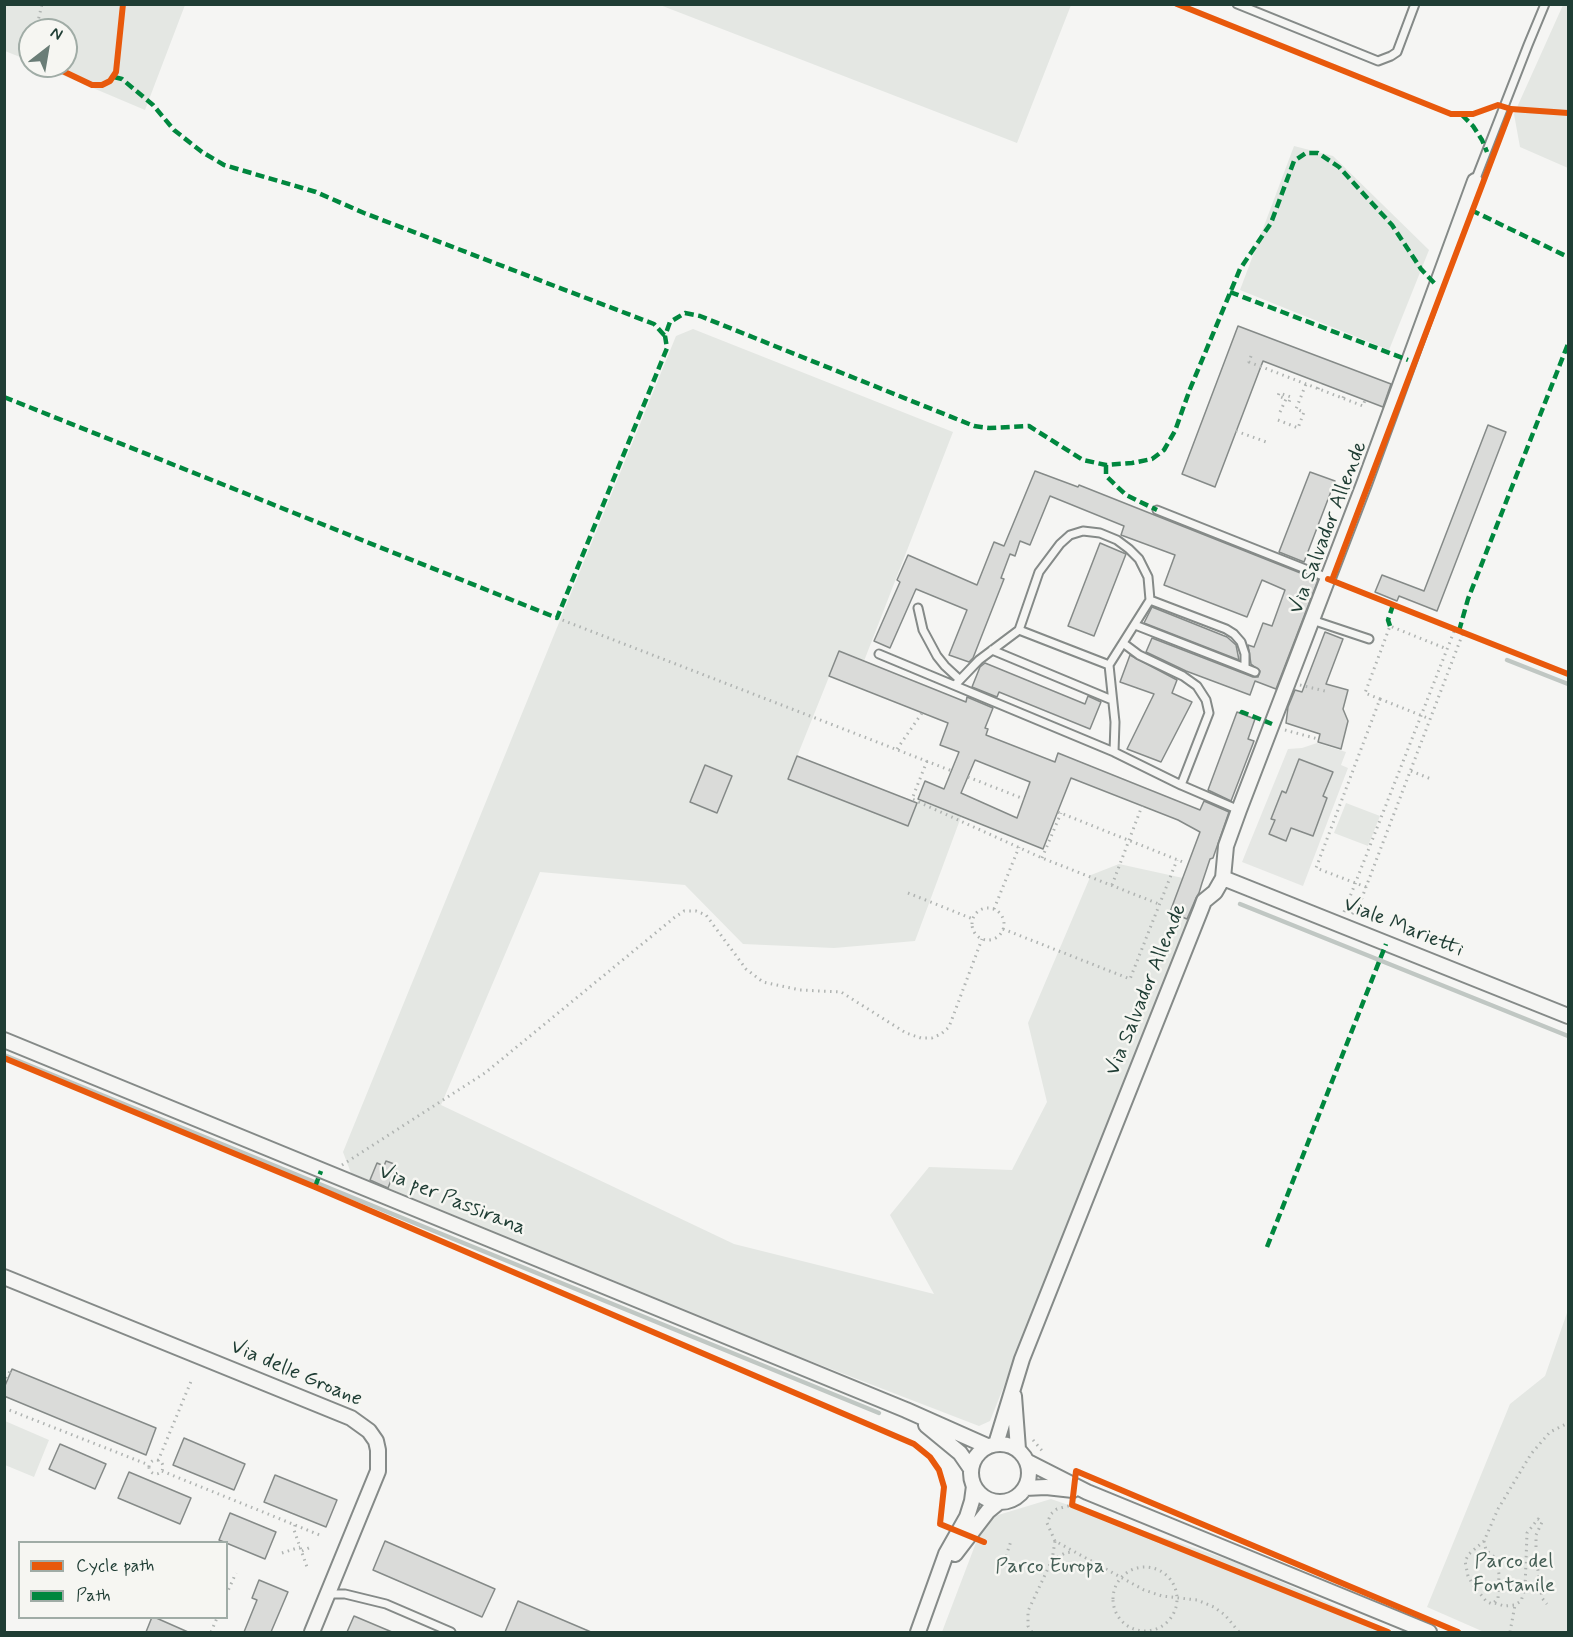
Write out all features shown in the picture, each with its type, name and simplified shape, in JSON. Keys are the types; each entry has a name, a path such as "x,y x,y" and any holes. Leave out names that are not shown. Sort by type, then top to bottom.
{"street":[{"name":"Via Salvador Allende","path":"992,1445 1021,1361 1204,901 1215,892 1223,878 1226,846 1239,810 1328,578 1475,181"},
{"name":"Viale Marietti","path":"1223,878 1569,1016"},
{"name":"Via per Passirana","path":"4,1040 992,1445"},
{"name":"Via delle Groane","path":"4,1277 351,1419 369,1431 376,1441 378,1471 312,1632"},
{"name":"Via Salvador Allende","path":"1013,1388 1018,1449"},
{"name":"Via per Passirana","path":"883,1400 936,1432 960,1454 971,1469"},
{"path":"918,1632 946,1554 972,1501 974,1485 971,1469 976,1456 992,1445 1004,1444 1018,1449 1028,1462 1030,1471 1025,1488 1014,1499 999,1502 988,1511 961,1545 937,1581"},
{"path":"1028,1462 1087,1492 1429,1632"},
{"path":"974,1485 984,1497 999,1502"},
{"path":"1025,1488 1046,1487 1087,1492"}],"lane":[{"path":"1237,4 1378,61 1397,52 1415,4"},
{"name":"Via Salvador Allende","path":"1475,181 1545,4"},
{"path":"1157,510 1328,578"},
{"path":"957,682 1018,630 1039,572 1060,544 1070,535 1083,531 1100,533 1117,540 1139,560 1148,577 1150,600 1109,665 1115,722 1114,752"},
{"path":"1150,600 1234,634 1241,642 1245,654 1245,668"},
{"path":"918,608 924,630 937,656 957,682"},
{"path":"1312,620 1369,639"},
{"path":"1135,625 1255,672"},
{"path":"1018,630 1109,665"},
{"path":"1123,643 1139,655 1183,676 1197,686 1206,700 1209,713 1181,785"},
{"path":"992,650 1112,700"},
{"path":"879,654 957,682 1239,810"},
{"path":"328,1594 353,1595 386,1604 451,1632"}],"path":[{"path":"1253,357 1249,362 1362,406 1363,399"},
{"path":"1267,369 1269,364"},
{"path":"1288,377 1290,372"},
{"path":"1293,379 1296,374"},
{"path":"1278,420 1298,428 1304,411 1296,409 1305,377"},
{"path":"1318,388 1320,383"},
{"path":"1323,390 1325,385"},
{"path":"1343,398 1345,392"},
{"path":"1281,412 1286,399 1278,396 1279,393 1291,397 1289,402"},
{"path":"1236,431 1269,443"},
{"path":"557,618 952,771"},
{"path":"1445,625 1474,637"},
{"path":"1430,719 1365,693 1390,626 1447,649"},
{"path":"1455,629 1342,917 1356,910 1366,887 1463,633"},
{"path":"1287,683 1329,692"},
{"path":"1366,887 1316,868 1380,699"},
{"path":"897,749 922,713"},
{"path":"1283,730 1318,739"},
{"path":"927,761 912,799 1042,858 1159,904"},
{"path":"1411,771 1431,779"},
{"path":"968,777 1024,799"},
{"path":"1112,885 1142,806"},
{"path":"1042,858 1059,813 1183,862"},
{"path":"994,909 1019,847"},
{"path":"1003,930 1130,979 1177,860"},
{"path":"908,893 973,919"},
{"path":"984,909 994,909 1001,915 1003,930 992,939 982,939 974,933 972,923 975,914 984,909"},
{"path":"327,1173 485,1073 684,911 696,911 706,915 746,969 764,982 800,990 841,992 906,1033 921,1038 932,1038 949,1027 982,939"},
{"path":"4,1384 10,1371"},
{"path":"158,1461 192,1379"},
{"path":"4,1408 149,1465"},
{"path":"1547,1604 1542,1598 1536,1557 1536,1535 1542,1522 1538,1519 1527,1533 1524,1588 1521,1601 1515,1605 1504,1606 1486,1601 1468,1576 1465,1561 1469,1554 1484,1541 1498,1509 1531,1454 1550,1432 1569,1423"},
{"path":"1029,1432 1032,1440 1046,1456"},
{"path":"162,1471 162,1465 158,1461 153,1460 149,1465 149,1470 154,1474 162,1471 322,1536"},
{"path":"1072,1505 1073,1490"},
{"path":"1032,1632 1028,1626 1028,1611 1052,1560 1055,1540 1047,1523 1057,1509 1072,1505 1083,1509"},
{"path":"294,1525 308,1567"},
{"path":"1055,1540 1120,1578 1153,1594 1197,1600 1214,1607 1225,1615 1239,1632"},
{"path":"1006,1556 1011,1541"},
{"path":"1484,1541 1486,1550 1497,1564 1499,1574 1498,1599 1495,1603"},
{"path":"282,1552 311,1547"},
{"path":"1052,1560 1065,1553 1075,1552"},
{"path":"1136,1568 1155,1568 1170,1579 1177,1597 1176,1608 1165,1625 1145,1632 1125,1625 1113,1608 1112,1597 1114,1587 1120,1578 1136,1568"},
{"path":"228,1591 236,1573"},
{"path":"1510,1632 1515,1605"}],"shaded area":[{"path":"1317,743 1346,752 1341,765 1348,768 1303,886 1242,862 1288,749 1302,748"}],"green space":[{"path":"5,4 185,5 145,110 69,78 78,78 78,18 18,18 18,56 5,51"},
{"path":"660,5 1071,5 1017,143"},
{"path":"1563,5 1568,5 1568,168 1520,147 1514,114"},
{"path":"1294,146 1333,156 1429,250 1389,350 1240,290"},
{"path":"693,329 953,432 864,661 839,652 788,779 908,826 918,800 961,817 915,941 834,948 743,944 685,885 540,872 441,1105 734,1244 934,1294 890,1215 929,1167 1012,1170 1047,1102 1028,1023 1091,875 1119,864 1183,878 1170,912 1190,919 990,1421 979,1426 761,1342 388,1188 397,1165 386,1161 384,1166 377,1164 370,1181 351,1173 343,1152 676,336"},
{"path":"1346,803 1380,816 1368,846 1334,833"},
{"name":"Parco del Fontanile","path":"1568,1310 1568,1632 1484,1632 1427,1607 1510,1404 1545,1376"},
{"path":"5,1421 49,1440 34,1477 5,1465"},
{"name":"Parco Europa","path":"1051,1499 1241,1564 1393,1632 942,1632 985,1519"}],"building":[{"path":"1238,326 1391,384 1383,407 1263,361 1215,487 1182,474"},
{"path":"1488,425 1506,432 1437,611 1399,596 1397,601 1375,592 1382,575 1424,591"},
{"path":"1035,471 1078,487 1079,485 1318,580 1276,689 1255,681 1250,695 1186,671 1146,652 1152,638 1258,677 1260,671 1251,664 1248,645 1254,647 1263,623 1272,626 1285,590 1262,580 1247,617 1164,585 1175,555 1121,535 1124,526 1050,496 1030,545 1020,541 1015,556 1010,554 1001,578 1004,579 973,658 969,662 949,655 967,610 916,589 890,648 874,641 900,582 897,580 908,555 977,585 994,542 1004,546"},
{"path":"1310,472 1335,481 1304,562 1279,552"},
{"path":"1100,543 1126,554 1094,636 1068,626"},
{"path":"1152,607 1227,637 1236,645 1239,660 1144,623"},
{"path":"1325,632 1343,639 1326,684 1348,690 1343,709 1348,721 1341,749 1318,742 1320,734 1286,723 1288,707 1295,690 1302,692"},
{"path":"839,651 966,702 967,697 993,708 985,728 988,729 986,735 1055,762 1058,753 1200,810 1204,801 1229,812 1213,858 1210,859 1199,893 1187,919 1170,912 1200,832 1178,820 1071,778 1043,849 918,799 925,781 944,789 959,752 940,745 948,723 829,676","holes":["975,760 1030,782 1017,818 961,793"]},
{"path":"1130,655 1177,680 1172,693 1192,702 1161,762 1127,749 1154,694 1120,682"},
{"path":"985,663 1085,704 1088,696 1101,702 1090,729 999,692 997,697 972,687 980,667"},
{"path":"1237,712 1255,719 1248,739 1254,741 1231,801 1208,790"},
{"path":"797,756 917,803 908,826 788,779"},
{"path":"1299,759 1333,772 1323,796 1327,798 1313,836 1291,828 1286,841 1269,834 1275,820 1271,819 1282,791 1286,793"},
{"path":"705,765 732,776 717,813 690,802"},
{"path":"386,1161 397,1165 388,1188 370,1180 377,1163 384,1166"},
{"path":"12,1369 156,1428 146,1455 4,1396 4,1388"},
{"path":"184,1438 245,1464 234,1490 173,1465"},
{"path":"60,1444 106,1464 95,1489 49,1469"},
{"path":"129,1472 191,1498 180,1524 118,1498"},
{"path":"275,1475 337,1500 326,1527 264,1502"},
{"path":"230,1513 276,1532 265,1559 228,1544 228,1541 219,1540"},
{"path":"385,1541 495,1589 482,1617 373,1570"},
{"path":"259,1580 288,1592 271,1632 244,1632 257,1600 252,1598"},
{"path":"518,1601 591,1632 505,1632"},
{"path":"354,1616 392,1632 347,1632"},
{"path":"151,1619 159,1619 188,1632 146,1632"}],"waterway":[{"path":"1507,660 1568,684"},
{"path":"1240,904 1568,1036"},
{"path":"4,1055 879,1413"}],"marked path":[{"path":"114,77 122,79 153,105 174,130 202,152 224,165 316,192 364,213 654,324 665,336"},
{"path":"1462,115 1473,126 1487,152"},
{"path":"4,397 557,618 667,348 665,336 670,322 685,313 700,316 974,426 989,428 1029,426 1083,460 1106,465 1152,459 1164,450 1175,431 1240,269 1271,223 1294,161 1306,153 1318,153 1339,167 1392,225 1421,269 1436,285"},
{"path":"1471,210 1568,257"},
{"path":"1230,292 1408,360"},
{"path":"1459,631 1468,599 1568,344"},
{"path":"1106,465 1106,476 1126,495 1157,510"},
{"path":"1390,626 1388,620 1393,605"},
{"path":"1241,714 1242,712 1272,724"},
{"path":"1267,1247 1386,944"},
{"path":"315,1187 321,1171"}],"cycle path":[{"path":"77,78 92,85 102,85 110,81 116,72 123,4"},
{"path":"1177,4 1451,114 1473,114 1498,105 1511,109 1568,113"},
{"path":"1332,580 1511,109"},
{"path":"1328,579 1568,674"},
{"path":"4,1058 315,1187 914,1444 930,1457 939,1470 944,1487 940,1524 984,1542"},
{"path":"1388,1632 1072,1505 1076,1471 1458,1632"}]}
